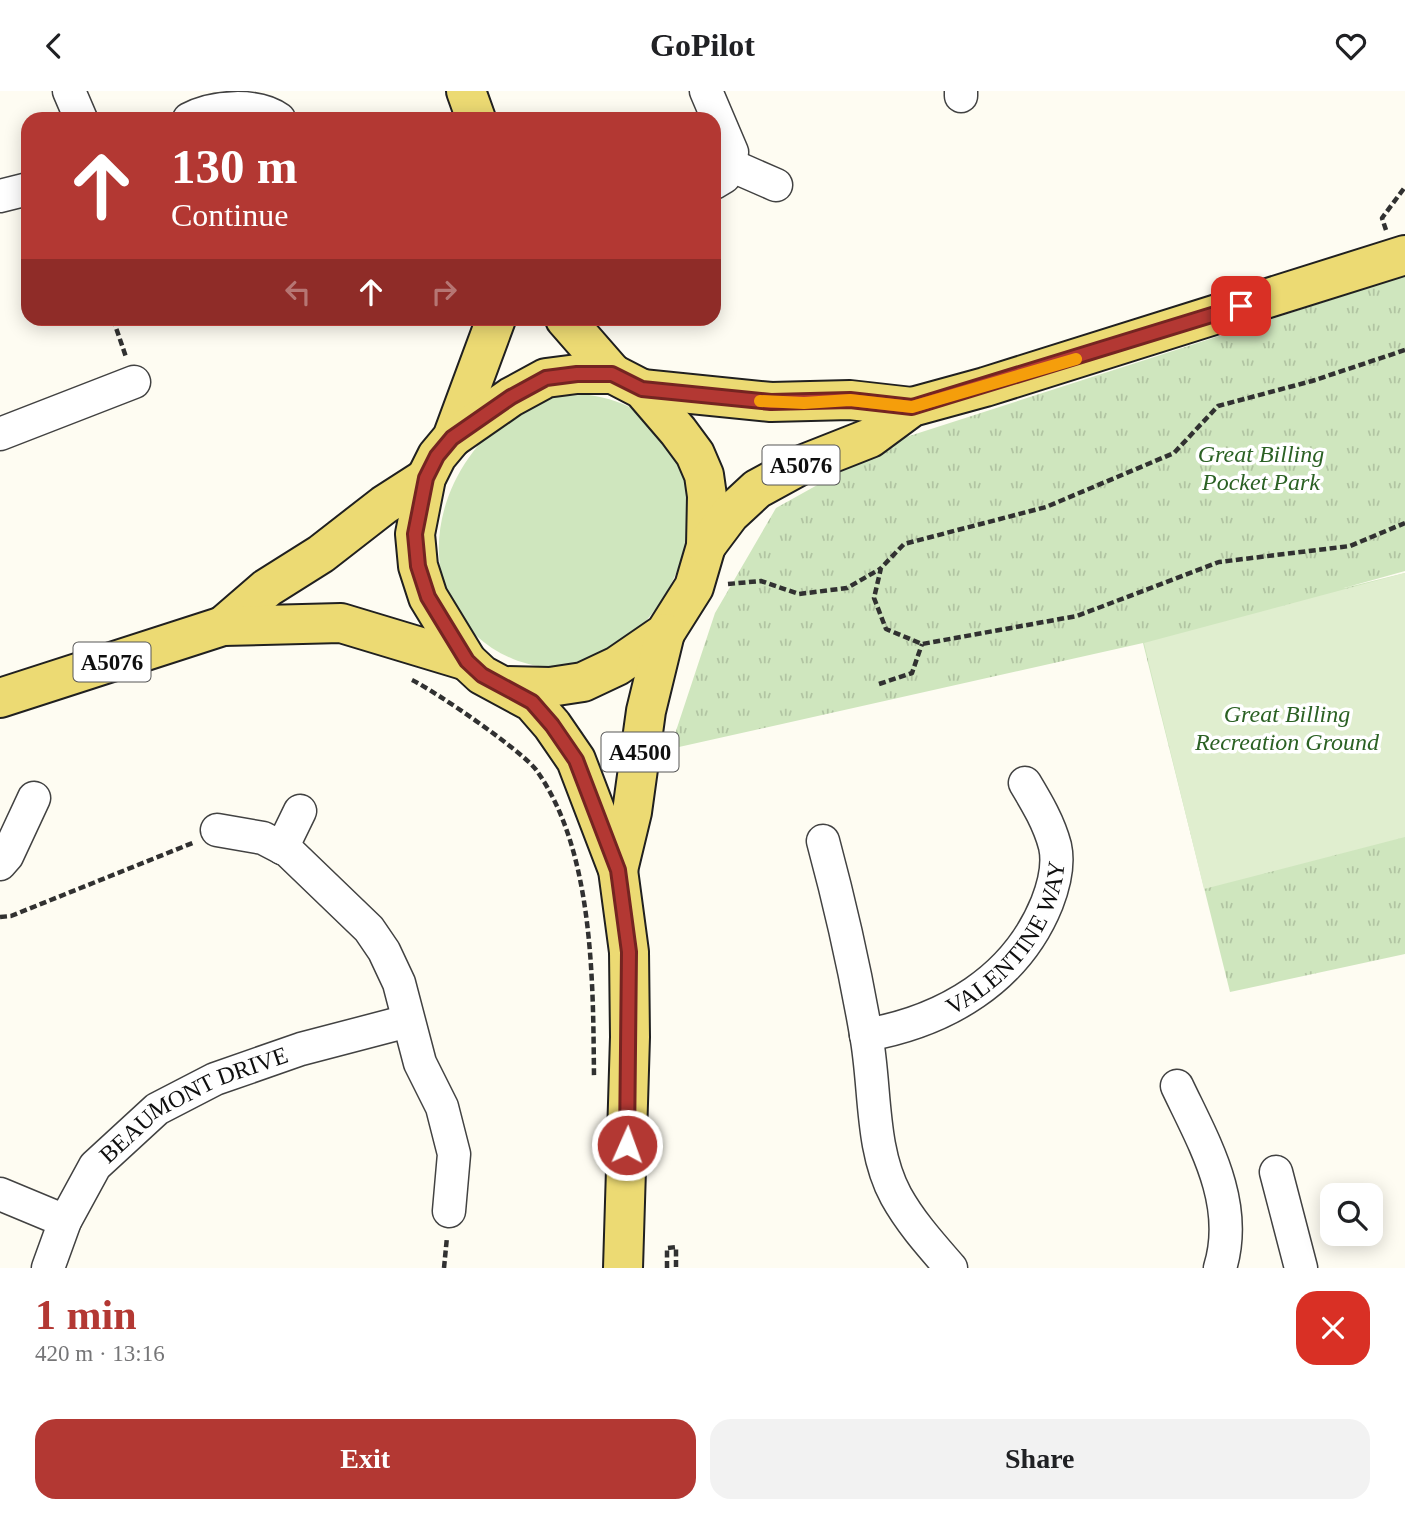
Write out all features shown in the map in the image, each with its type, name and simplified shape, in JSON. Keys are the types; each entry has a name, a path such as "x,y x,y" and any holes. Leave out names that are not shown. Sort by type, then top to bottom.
{"main road":[{"path":"466,91 474,112"},
{"name":"A5076","path":"706,546 730,514 757,489 799,466 870,438 912,407 985,387 1400,256"},
{"path":"452,438 493,326"},
{"path":"572,326 678,431 695,454 704,475 707,496 706,546 694,587 665,633 617,666 583,682 550,687 501,685 482,675 467,661 428,597 418,566 415,534 426,478 437,456 452,438 511,397 546,378 577,374 627,381"},
{"name":"A5076","path":"627,381 771,402 850,400 912,407"},
{"name":"A5076","path":"223,626 267,589 321,554 384,505 426,478"},
{"name":"A5076","path":"0,698 223,626 341,623 467,661"},
{"name":"A4500","path":"618,870 632,811 646,711 665,633"},
{"name":"A4500","path":"501,685 532,702 576,760 618,870 629,952 630,1037 623,1268"}],"street":[{"path":"69,91 78,112"},
{"path":"706,91 715,112"},
{"path":"201,112 243,108 256,112"},
{"path":"721,126 732,152 721,174 776,185"},
{"path":"0,196 21,191"},
{"path":"0,435 134,381"},
{"name":"VALENTINE WAY","path":"866,1035 907,1028 939,1015 978,990 1013,960 1036,930 1054,883 1055,848 1043,813 1025,783"},
{"path":"0,864 7,856 34,798"},
{"path":"282,848 300,811"},
{"path":"217,830 263,838 282,848 369,929 399,983 421,1063 442,1107 458,1121 449,1211"},
{"path":"823,841 837,893 866,1035 882,1157 895,1195 922,1235 951,1268"},
{"name":"BEAUMONT DRIVE","path":"48,1268 65,1221 95,1166 157,1109 215,1079 301,1049 408,1021"},
{"path":"1177,1086 1216,1170 1227,1238 1220,1268"},
{"path":"1276,1172 1301,1268"},
{"path":"0,1194 65,1221"}],"path":[{"path":"1400,256 1382,218 1405,187"},
{"path":"115,326 134,381"},
{"path":"761,581 799,594 847,588 881,568 904,544 1046,507 1174,453 1218,406 1312,381 1405,350"},
{"path":"881,568 874,598 886,629 922,644 1077,616 1219,562 1350,546 1405,523"},
{"path":"879,684 912,673 922,644"},
{"path":"403,675 424,686 536,769 557,809 573,850 584,914 593,996 594,1079"},
{"path":"0,916 11,916 184,848 217,830"},
{"path":"667,1268 667,1248 676,1247 676,1268"}],"green space":[{"name":"Great Billing Pocket Park","path":"1405,276 1405,571 1344,588 1405,573 1405,954 1230,992 1143,643 670,749 715,613 776,508 900,439"},
{"path":"589,395 617,402 640,413 668,442 689,484 690,520 683,556 667,591 645,622 618,646 586,662 551,667 513,659 477,637 452,603 442,575 439,545 443,515 452,486 468,459 487,436 511,416 543,400"},
{"name":"Great Billing Recreation Ground","path":"1405,573 1405,837 1204,889 1144,643"}],"slow traffic":[{"path":"760,401 804,403 850,400 912,407 1076,359"}],"route":[{"path":"627,1145 629,952 618,870 576,760 552,725 532,702 482,675 467,661 428,597 418,566 415,534 426,478 437,456 452,438 511,397 546,378 577,374 612,374 627,379 642,389 771,402 850,400 912,407 985,387 1241,306"}]}
